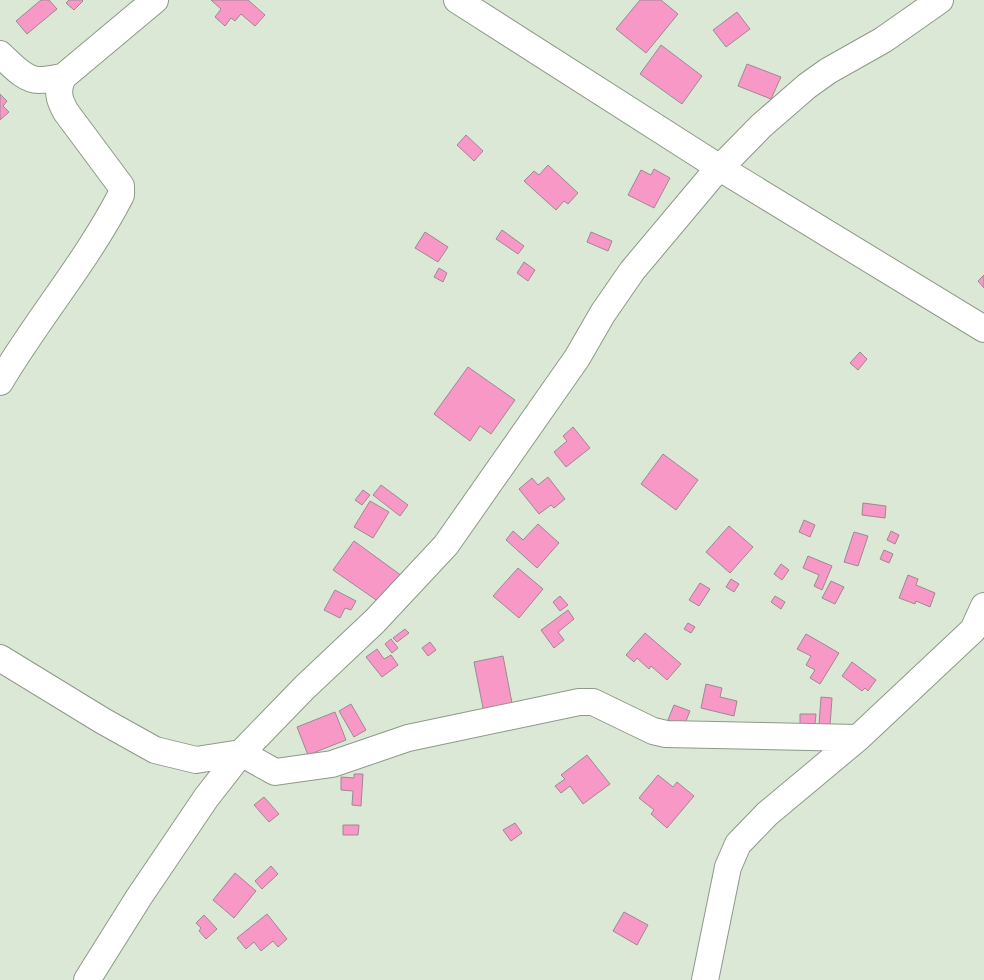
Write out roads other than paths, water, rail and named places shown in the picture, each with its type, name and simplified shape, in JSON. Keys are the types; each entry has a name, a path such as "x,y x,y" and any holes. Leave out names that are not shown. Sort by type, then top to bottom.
{"street":[{"path":"0,382 16,355 77,268 121,195 121,186 66,112 58,98 58,87 63,77 155,0"},
{"path":"457,0 720,168 984,329"},
{"path":"88,980 139,897 206,798 241,753 304,688 375,621 446,545 577,358 603,314 649,249 720,168 761,126 828,70 889,36 940,0"},
{"path":"0,54 20,72 32,79 63,77"},
{"path":"705,980 728,867 738,844 767,814 858,738 974,630 984,606"},
{"path":"0,658 154,750 196,760 241,753 275,772 332,764 408,738 579,702 592,702 666,734 858,738"},
{"path":"196,760 206,798"}]}
